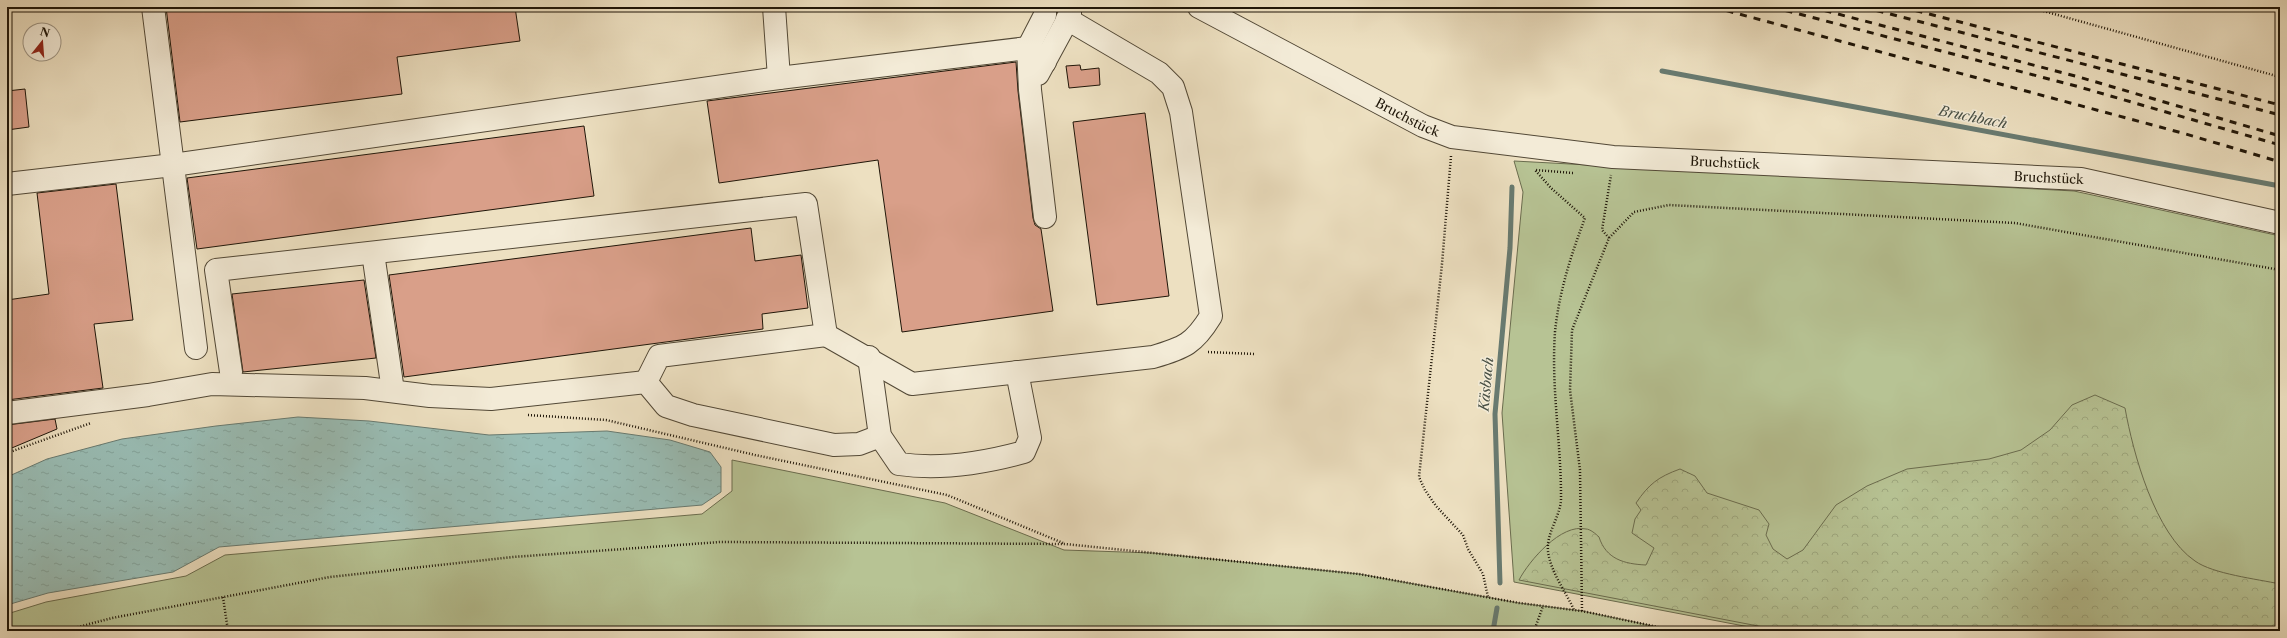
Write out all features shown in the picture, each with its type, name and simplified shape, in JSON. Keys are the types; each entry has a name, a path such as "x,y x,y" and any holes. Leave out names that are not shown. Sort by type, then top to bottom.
{"lane":[{"path":"153,7 196,348"},
{"path":"774,7 779,78"},
{"path":"1044,217 1030,90 1028,48 1045,15 1045,7"},
{"name":"Bruchstück","path":"1199,7 1423,126 1452,137 1500,144 1609,169 2081,179 2280,223"},
{"path":"646,382 659,356 826,335 869,357 912,384 1153,357 1180,350 1200,335 1211,316 1179,106 1173,87 1159,73 1068,13 1030,90"},
{"path":"7,184 173,165 779,78 1028,48 1045,62"},
{"path":"231,372 216,270 806,204 826,335"},
{"path":"373,253 393,391"},
{"path":"869,357 880,436 899,464 922,467 999,459 1024,452 1030,438 1016,372"},
{"path":"7,413 148,395 212,384 365,388 430,396 491,399 646,382"},
{"path":"646,382 666,406 693,415 834,445 859,444 880,436"}],"path":[{"path":"2029,7 2280,78"},
{"path":"1452,137 1442,264 1419,477 1425,490 1436,506 1463,535 1468,549 1483,574 1488,597"},
{"path":"1609,169 1602,230 1609,238"},
{"path":"1574,610 1554,569 1548,551 1562,497 1555,385 1555,332 1562,290 1573,249 1585,218 1551,188 1535,170 1580,173"},
{"path":"1582,611 1580,470 1570,390 1572,330 1609,238 1634,212 1670,205 2015,223 2280,270"},
{"path":"1180,350 1254,354"},
{"path":"520,415 606,420 755,455 947,495 1065,544"},
{"path":"7,453 48,436 92,422"},
{"path":"63,631 112,618 330,578 513,557 720,542 1065,544 1359,574 1519,603 1582,611 1677,631"},
{"path":"223,597 228,631"},
{"path":"1534,631 1543,606"},
{"path":"1646,625 1656,631"}],"green space":[{"path":"1514,161 2074,191 2280,236 2280,631 1770,631 1514,582 1502,413 1523,192"},
{"path":"2095,395 2125,408 2140,469 2148,491 2157,513 2168,532 2181,549 2203,566 2236,576 2280,584 2280,631 1784,631 1519,580 1530,563 1547,545 1556,537 1576,529 1588,529 1595,533 1599,537 1606,551 1617,559 1623,562 1646,565 1654,548 1632,533 1635,519 1641,510 1636,503 1645,491 1660,478 1680,469 1695,476 1707,493 1759,510 1769,524 1766,535 1773,549 1787,559 1803,550 1836,505 1867,486 1907,469 1989,459 2021,450 2050,430 2072,405"},
{"path":"732,460 945,503 1064,550 1153,553 1359,574 1519,603 1582,611 1677,631 7,631 7,614 46,602 186,576 225,555 702,514 732,491"}],"water":[{"path":"298,417 369,421 489,435 607,431 670,440 710,452 721,467 721,492 702,505 219,547 173,572 48,593 7,605 7,477 47,459 122,439 216,426"}],"building":[{"path":"166,7 515,7 520,41 397,57 402,94 180,122"},
{"path":"1016,62 1033,218 1035,225 1041,229 1053,311 902,332 878,160 719,183 707,101"},
{"path":"1080,65 1081,70 1099,68 1100,85 1069,88 1066,66"},
{"path":"25,89 29,127 7,130 7,91"},
{"path":"1145,113 1169,296 1097,305 1073,122"},
{"path":"584,126 594,196 197,249 187,178"},
{"path":"116,184 133,320 94,324 103,388 7,400 7,300 49,294 37,193"},
{"path":"751,228 755,261 801,255 808,308 762,314 763,329 404,377 389,275"},
{"path":"364,280 376,358 243,372 232,294"},
{"path":"55,419 57,429 7,450 7,425"}],"waterway":[{"name":"Bruchbach","path":"1662,71 2280,186"},
{"name":"Käsbach","path":"1500,583 1495,414 1510,248 1512,187"},
{"name":"Käsbach","path":"1493,631 1497,608"}],"railway":[{"path":"1713,7 2186,134 2280,162"},
{"path":"1772,7 2076,86 2280,145"},
{"path":"1811,7 2079,77 2280,136"},
{"path":"1863,7 2280,115"},
{"path":"1902,7 2280,105"}]}
